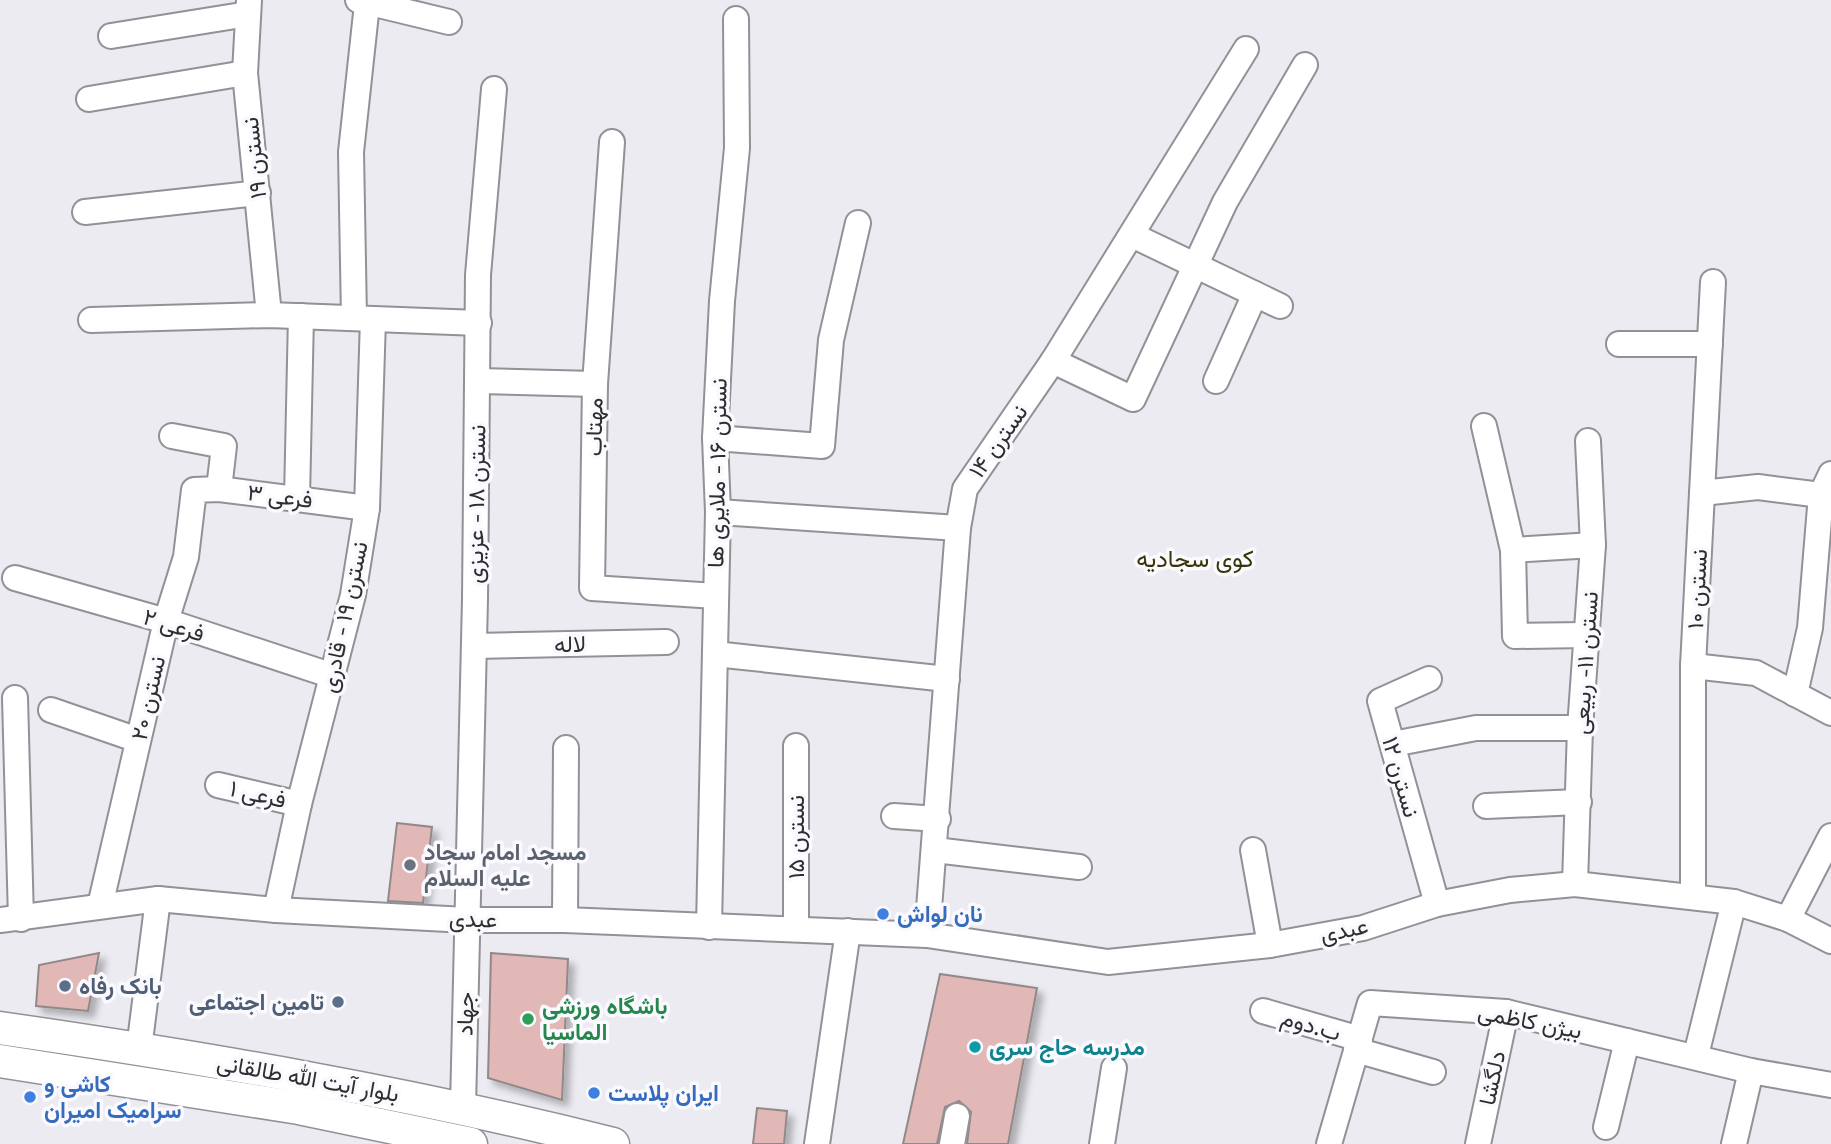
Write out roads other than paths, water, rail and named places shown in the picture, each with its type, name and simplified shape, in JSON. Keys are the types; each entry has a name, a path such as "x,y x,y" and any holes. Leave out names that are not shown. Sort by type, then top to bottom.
{"main road":[{"name":"بلوار آیت الله طالقانی","path":"0,1028 304,1076 463,1107 613,1144"},
{"name":"بلوار آیت الله طالقانی","path":"0,1061 286,1105 471,1144"}],"street":[{"path":"363,2 449,22"},
{"name":"نسترن ۱۹ - قادری","path":"276,910 299,804 353,595 367,508 364,318 352,152 363,2"},
{"path":"111,36 249,7"},
{"name":"نسترن ۱۹","path":"249,7 245,73 269,315"},
{"name":"نسترن ۱۶ - ملایری ها","path":"709,927 718,512 715,438 722,301 737,149 736,19"},
{"name":"نسترن ۱۴","path":"927,934 938,819 958,528 965,489 1053,361 1246,49"},
{"path":"1053,361 1133,399 1225,202 1305,65"},
{"path":"89,99 245,73"},
{"name":"نسترن ۱۸ - عزیزی","path":"467,920 474,646 478,275 494,89"},
{"name":"مهتاب","path":"612,142 595,384 592,589 716,596"},
{"path":"85,212 258,193"},
{"path":"715,438 822,446 831,340 858,223"},
{"path":"1132,235 1280,306"},
{"name":"نسترن ۱۰","path":"1693,895 1693,666 1713,282"},
{"path":"1216,381 1255,294"},
{"path":"91,320 269,315 479,323"},
{"path":"297,498 301,316"},
{"path":"1619,344 1710,344"},
{"path":"478,381 595,384"},
{"path":"1484,426 1513,550 1515,636 1587,635"},
{"path":"172,436 224,446 219,489"},
{"name":"نسترن ۱۱- ربیعی","path":"1575,884 1580,728 1593,545 1588,441"},
{"path":"1702,493 1758,487 1826,503 1813,566 1810,628 1795,694"},
{"name":"فرعی ۳","path":"194,490 219,489 367,508"},
{"name":"نسترن ۲۰","path":"100,906 166,621 186,557 194,490"},
{"path":"718,512 958,528"},
{"path":"1513,550 1593,545"},
{"name":"فرعی ۲","path":"15,578 166,621 333,676"},
{"name":"لاله","path":"474,646 666,642"},
{"path":"715,654 947,679"},
{"path":"1693,666 1756,673 1831,713"},
{"name":"نسترن ۱۲","path":"1429,679 1380,701 1437,904"},
{"path":"11,919 15,698"},
{"path":"51,710 138,740"},
{"path":"1393,744 1476,728 1580,728"},
{"name":"نسترن ۱۵","path":"796,746 796,928"},
{"path":"565,920 566,748"},
{"name":"فرعی ۱","path":"218,785 299,804"},
{"path":"1486,806 1579,802"},
{"path":"894,816 938,819"},
{"path":"1788,919 1831,836"},
{"path":"1253,849 1270,945"},
{"path":"935,850 1079,867"},
{"name":"عبدی","path":"11,919 158,899 276,910 467,920 565,920 927,934 1108,962 1270,945 1363,928 1437,904 1510,890 1575,884 1693,895 1734,902 1788,919 1831,941"},
{"path":"139,1049 158,899"},
{"path":"1696,1055 1734,902"},
{"name":"جهاد","path":"463,1107 467,920"},
{"path":"817,1144 848,930"},
{"name":"بیژن کاظمی","path":"1329,1144 1370,1003 1506,1012 1696,1055 1751,1071 1831,1085"},
{"name":"ب.دوم","path":"1263,1011 1433,1072"},
{"name":"دلگشا","path":"1478,1144 1506,1012"},
{"path":"1606,1126 1627,1041"},
{"path":"1102,1144 1114,1068"},
{"path":"1734,1144 1751,1071"},
{"path":"952,1144 957,1116"}],"place":[{"name":"مسجد امام سجاد علیه السلام","path":"410,865"},
{"name":"نان لواش","path":"883,914"},
{"name":"بانک رفاه","path":"65,986"},
{"name":"تامین اجتماعی","path":"338,1002"},
{"name":"باشگاه ورزشی الماسیا","path":"528,1019"},
{"name":"مدرسه حاج سری","path":"975,1047"},
{"name":"ایران پلاست","path":"594,1093"},
{"name":"کاشی و سرامیک امیران","path":"30,1097"}],"district":[{"name":"کوی سجادیه","path":"1195,559"}]}
